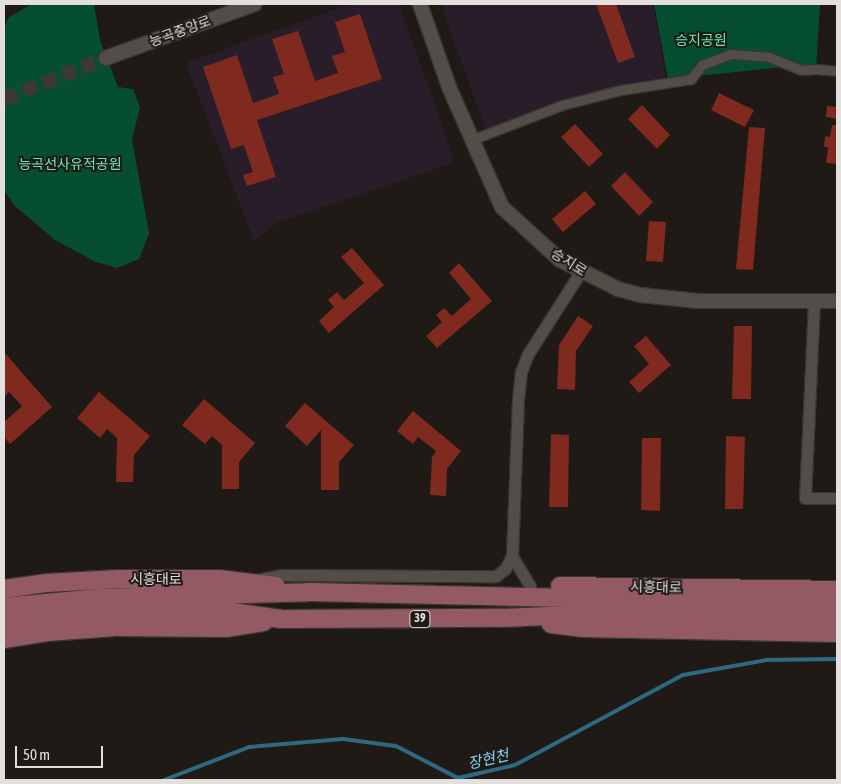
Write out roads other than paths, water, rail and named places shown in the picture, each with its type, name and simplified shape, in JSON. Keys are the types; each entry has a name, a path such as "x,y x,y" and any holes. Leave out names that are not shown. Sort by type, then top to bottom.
{"main road":[{"name":"시흥대로","path":"4,590 46,583 119,579 249,581 309,592"},
{"name":"시흥대로","path":"475,594 530,586 837,590"},
{"name":"시흥대로","path":"4,607 99,598 309,592 475,594 837,604"},
{"name":"시흥대로","path":"4,623 99,613 216,611 281,619 501,618 592,614 837,617"},
{"name":"시흥대로","path":"501,618 582,628 837,633"},
{"name":"시흥대로","path":"4,639 48,632 115,627 226,628 281,619"}],"street":[{"name":"능곡중앙로","path":"106,58 254,4"},
{"name":"승지로","path":"420,4 449,87 502,207 560,260 618,289 641,295 698,301 837,301"},
{"path":"471,140 562,105 621,90 691,79 702,64 730,54 769,57 802,70 837,71"},
{"path":"249,581 280,575 496,576 505,568 512,556 518,400 521,372 528,354 581,271"},
{"path":"814,301 805,498 837,498"},
{"path":"512,556 530,586"}],"waterway":[{"name":"장현천","path":"164,780 249,747 343,739 396,746 458,778 515,765 683,675 766,660 837,659"}],"tunnel":[{"path":"4,99 106,58"}],"park label":[{"name":"승지공원","path":"701,40"},
{"name":"능곡선사유적공원","path":"70,164"}]}
